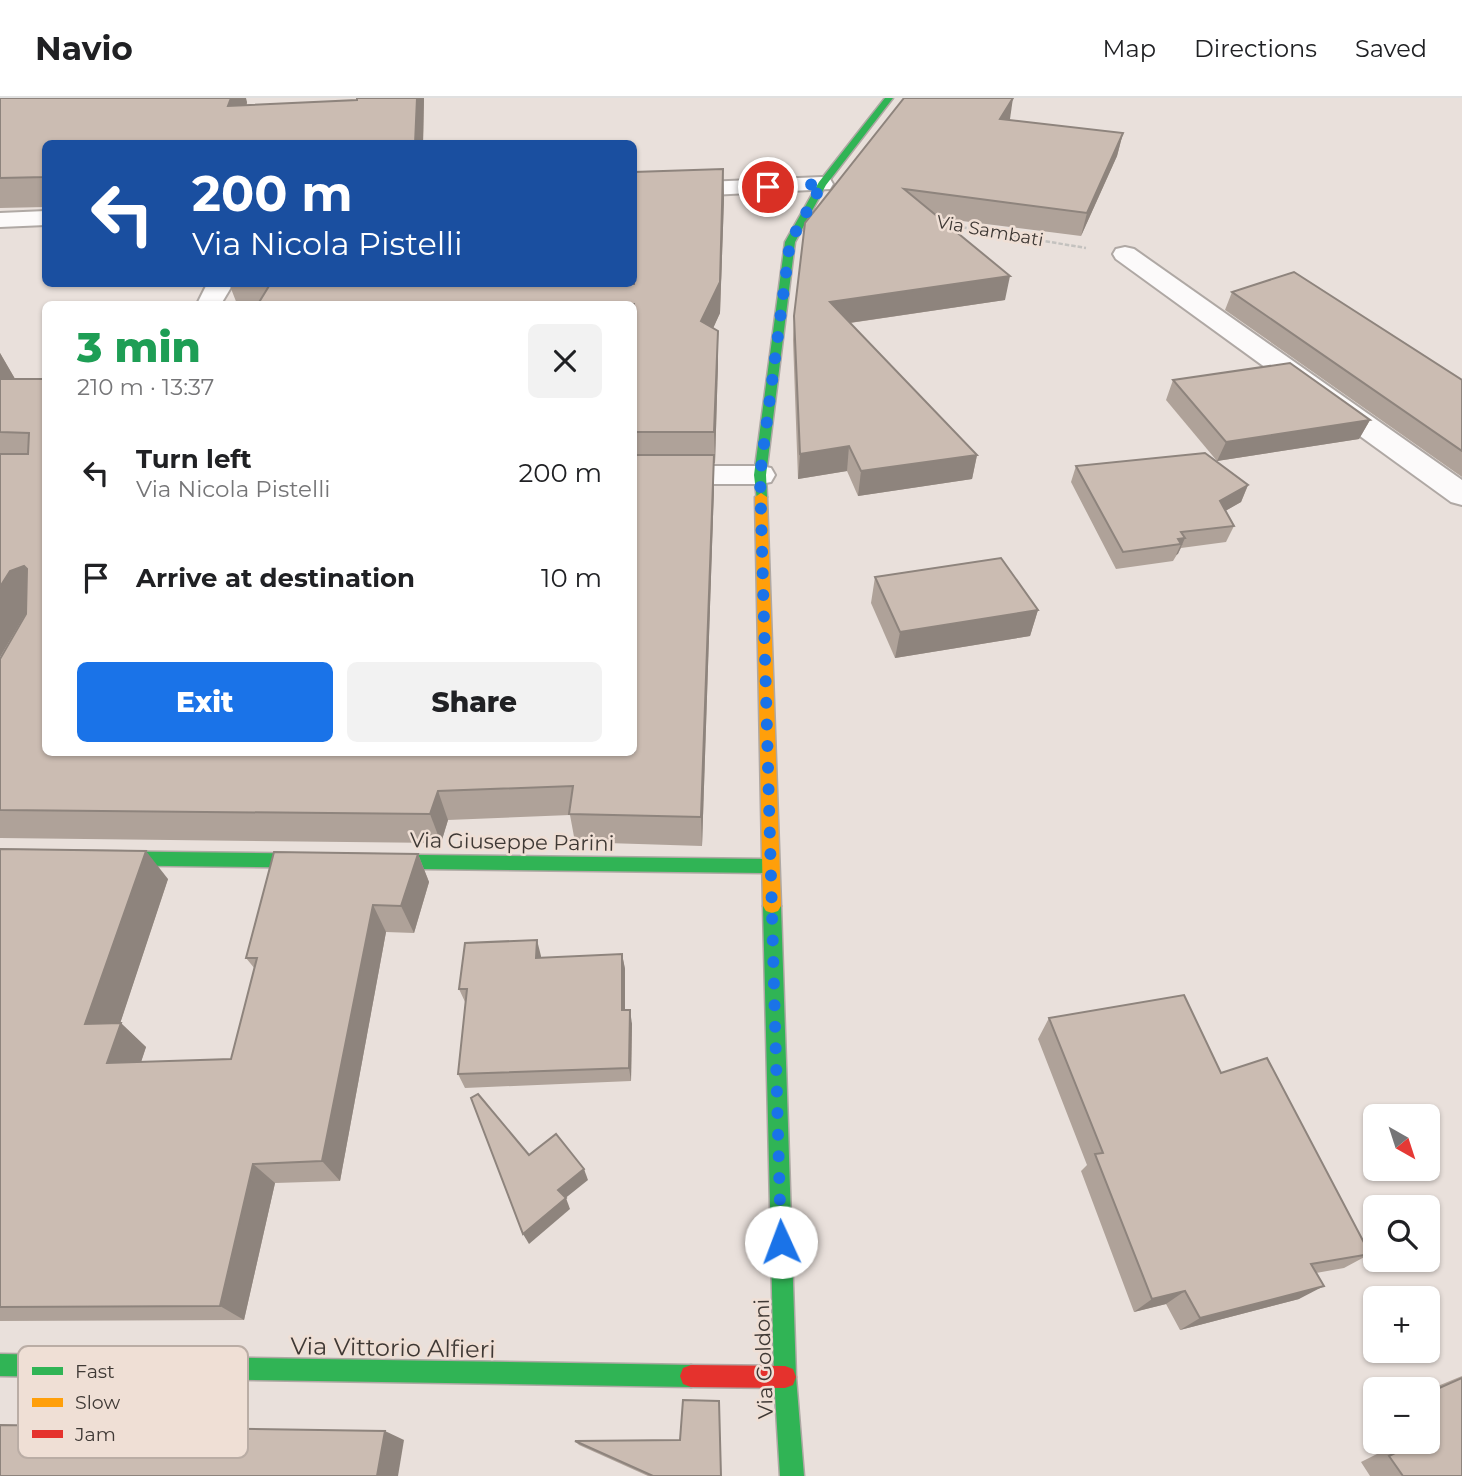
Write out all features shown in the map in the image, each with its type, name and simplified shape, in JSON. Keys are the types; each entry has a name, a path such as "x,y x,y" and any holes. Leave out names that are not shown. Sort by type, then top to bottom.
{"street":[{"name":"Via Goldoni","path":"792,1476 785,1377 760,475 790,242 822,184 889,98"},
{"path":"637,192 822,184"},
{"path":"0,220 42,218"},
{"path":"1125,254 1462,495"},
{"path":"637,475 760,475"},
{"name":"Via Giuseppe Parini","path":"0,857 771,866"},
{"name":"Via Vittorio Alfieri","path":"0,1365 18,1365"},
{"name":"Via Vittorio Alfieri","path":"248,1369 785,1377"}],"path":[{"name":"Via Sambati","path":"935,222 1125,254"}],"building":[{"path":"0,98 231,98 228,106 357,98 417,98 415,140 42,140 42,177 0,178"},
{"path":"904,98 1013,98 1000,119 1123,133 1087,213 904,189 1010,276 830,302 977,455 861,471 849,446 800,454 794,316 805,223"},
{"path":"723,169 720,282 701,321 718,331 714,432 637,432 637,301 260,301 268,287 637,287 637,172"},
{"path":"1294,272 1462,380 1462,451 1232,292"},
{"path":"1290,363 1370,420 1226,442 1173,380"},
{"path":"0,379 42,379 42,756 637,756 637,455 714,455 701,817 569,814 573,786 438,791 430,814 0,810 0,659 26,614 27,569 24,566 10,571 0,587 0,454 28,454 29,433 0,432"},
{"path":"1205,453 1248,485 1220,501 1234,526 1181,532 1185,538 1178,539 1181,544 1123,552 1076,466"},
{"path":"1001,558 1038,610 900,632 875,577"},
{"path":"0,849 146,851 85,1024 121,1023 107,1063 231,1059 257,958 246,958 274,852 418,854 401,906 373,905 322,1161 253,1164 220,1306 0,1307"},
{"path":"537,940 536,958 622,954 622,1010 630,1010 629,1068 458,1074 467,989 459,989 465,943"},
{"path":"1184,995 1221,1073 1267,1058 1363,1241 1363,1255 1311,1264 1324,1286 1200,1318 1185,1291 1152,1299 1095,1154 1103,1153 1049,1018"},
{"path":"478,1094 529,1155 556,1134 584,1169 558,1190 566,1198 523,1234 471,1098"},
{"path":"1462,1378 1462,1476 1403,1476 1389,1456 1440,1454 1440,1388"},
{"path":"683,1400 719,1401 721,1476 653,1476 575,1441 680,1440"},
{"path":"0,1425 18,1425 18,1458 248,1458 248,1429 385,1431 377,1476 0,1476"}],"traffic: fast":[{"path":"761,497 760,475 790,242 822,184 889,98"},
{"path":"0,857 771,866"},
{"path":"772,906 785,1377 792,1476"},
{"path":"0,1365 18,1365"},
{"path":"248,1369 691,1376"}],"traffic: slow":[{"path":"761,497 772,906"}],"traffic: jam":[{"path":"691,1376 785,1377"}],"route":[{"path":"768,187 822,184 790,242 760,475 781,1242"}]}
